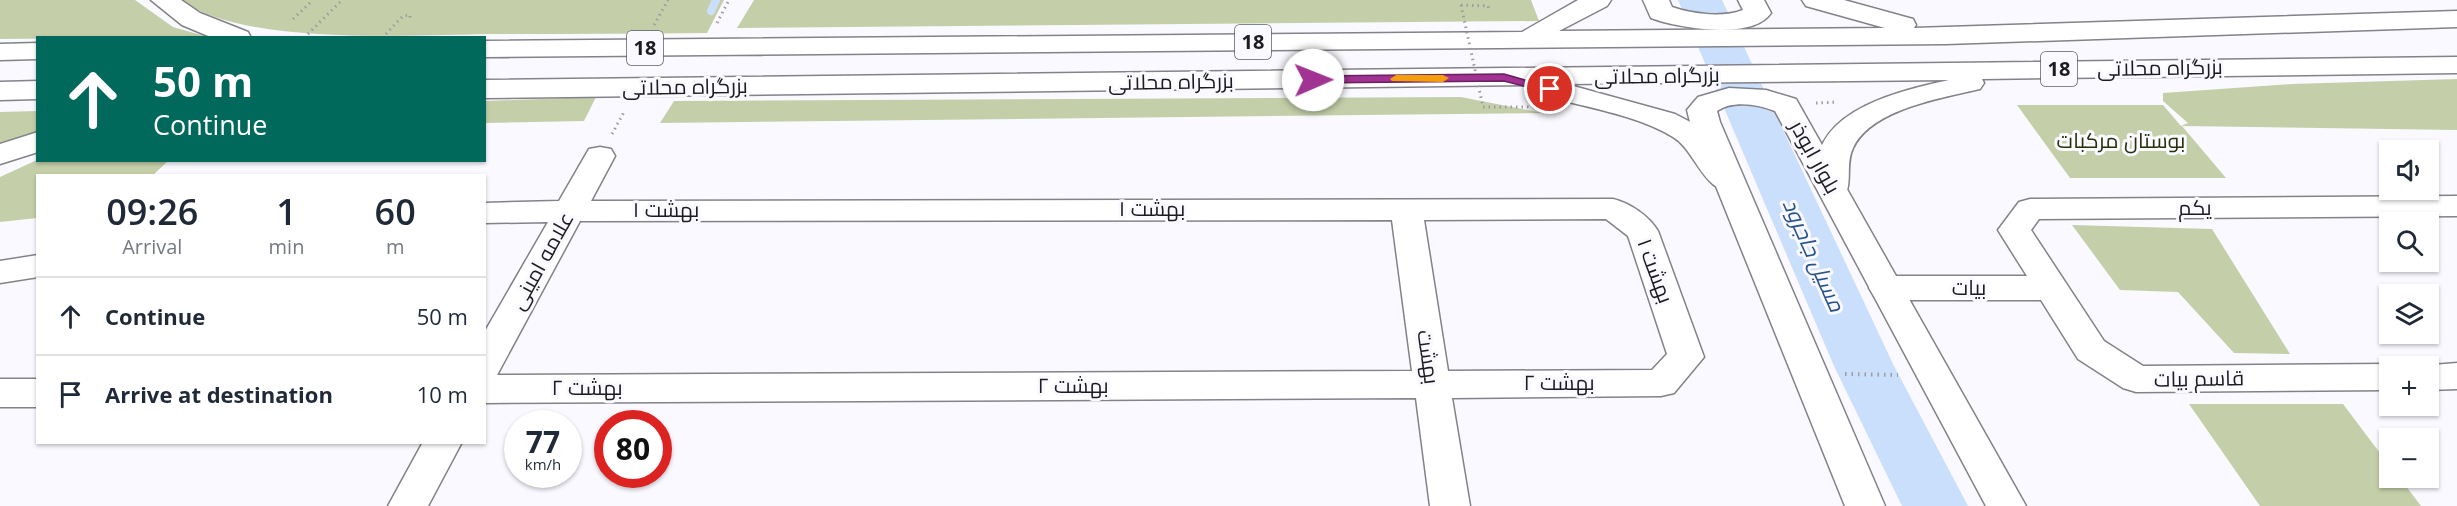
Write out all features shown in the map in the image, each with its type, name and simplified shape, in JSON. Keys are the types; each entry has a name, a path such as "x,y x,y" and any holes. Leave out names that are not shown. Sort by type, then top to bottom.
{"main road":[{"path":"164,0 191,19 233,36"},
{"path":"1526,38 1598,0"},
{"path":"1815,0 1946,36"},
{"path":"1658,6 1673,18 1696,28"},
{"path":"1735,29 1751,18 1755,6"},
{"path":"2294,25 2457,19"},
{"path":"2294,25 2354,38 2368,47 2375,57 2361,64"},
{"name":"بزرگراه محلاتی","path":"486,49 1526,38 1696,28 1946,36 2294,25"},
{"path":"979,84 962,77 946,75 941,72 940,64 946,58 993,45"},
{"path":"793,86 822,75 833,63 831,57 825,53 806,47"},
{"path":"0,51 36,51"},
{"name":"بزرگراه محلاتی","path":"486,89 1716,75 2361,64 2457,65"},
{"path":"1833,190 1832,160 1840,141 1867,117 1904,101 2021,70"},
{"path":"1504,77 1665,120 1687,132 1729,183"},
{"path":"0,91 36,90"},
{"name":"بلوار ابوذر","path":"1865,506 1729,183 1705,122 1702,110 1705,105 1726,98 1743,97 1767,98 1786,105 2006,506"},
{"path":"0,155 36,142"},
{"name":"علامه امینی","path":"486,362 600,156"},
{"name":"یکم","path":"2051,288 2014,230 2030,209 2457,206"},
{"name":"بهشت","path":"1406,209 1450,506"},
{"name":"بهشت ۱","path":"486,213 1613,209 1642,231 1686,357 1661,383"},
{"path":"0,272 36,266"},
{"name":"بیات","path":"1886,288 2051,288"},
{"name":"قاسم بیات","path":"2051,288 2091,350 2136,379 2379,377"},
{"path":"2439,376 2457,376"},
{"name":"بهشت ۲","path":"486,389 1661,383"},
{"path":"0,393 36,393"},
{"path":"408,506 441,444"}],"path":[{"path":"293,19 313,0"},
{"path":"306,36 342,0"},
{"path":"1489,10 1488,6 1461,5 1483,107 1531,107"},
{"path":"384,36 403,16 410,15 410,20"},
{"path":"1847,374 1891,375"}],"green space":[{"path":"0,0 135,0 173,27 204,36 36,36 36,39 0,39"},
{"path":"182,0 724,0 707,33 373,36 328,35 244,25 209,15"},
{"path":"754,0 1531,0 1539,21 737,28"},
{"name":"بوستان مرکبات","path":"2457,79 2457,130 2182,126 2226,178 2070,178 2017,105 2163,105 2181,126 2188,123 2163,101 2163,93 2292,84"},
{"path":"596,97 584,121 486,123 486,101"},
{"path":"1461,97 1543,113 660,123 674,101"},
{"path":"36,111 36,134 0,147 0,112"},
{"path":"36,160 167,162 154,174 36,174 36,218 0,222 0,177"},
{"path":"2072,225 2212,229 2290,354 2234,353 2178,292 2120,290"},
{"path":"2189,404 2343,404 2379,452 2379,488 2407,488 2421,506 2260,506"}],"waterway":[{"path":"711,11 716,0"},
{"name":"مسیل جاجرود","path":"1700,0 1864,366 1935,506"}],"slow traffic":[{"path":"1396,79 1443,78"}],"route":[{"path":"1313,80 1504,77 1550,89"}]}
